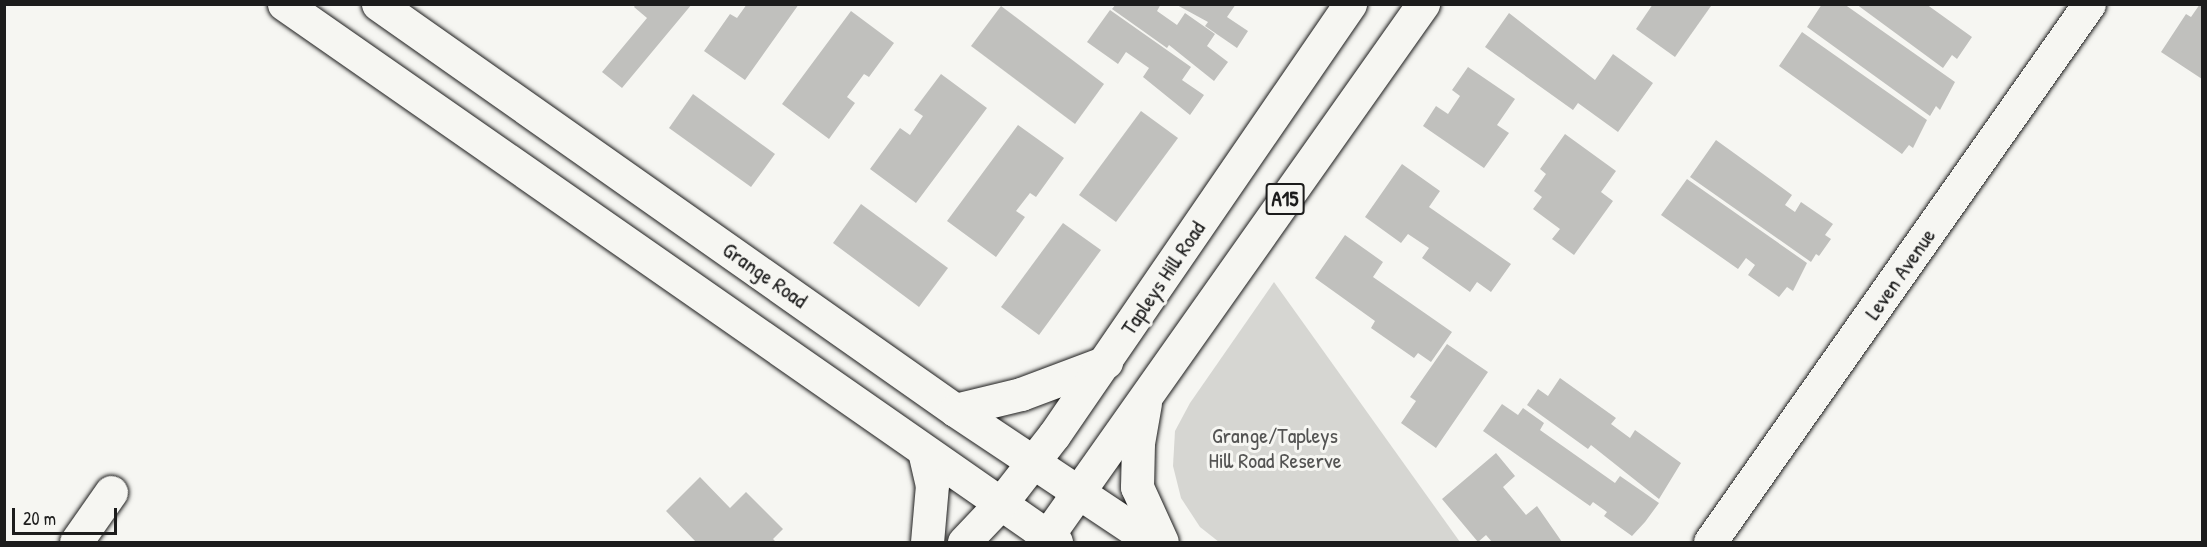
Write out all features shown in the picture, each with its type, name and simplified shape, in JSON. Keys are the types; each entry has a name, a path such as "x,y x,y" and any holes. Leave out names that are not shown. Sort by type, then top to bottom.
{"main road":[{"path":"284,4 1001,503 1049,541"},
{"name":"Grange Road","path":"378,4 955,410 1079,496 1153,543"},
{"name":"Tapleys Hill Road","path":"964,543 1034,463 1106,362 1350,4"},
{"name":"A15","path":"1049,541 1147,393 1423,4"},
{"name":"Leven Avenue","path":"1710,543 2089,4"},
{"path":"955,410 1022,394 1106,362"},
{"path":"1147,393 1138,443 1137,487 1162,543"},
{"path":"924,451 932,485 927,543"},
{"path":"76,543 111,492"}],"green space":[{"name":"Grange/Tapleys Hill Road Reserve","path":"1274,282 1460,542 1219,542 1200,527 1181,498 1173,466 1175,431 1190,403"}],"building":[{"path":"636,4 692,4 622,88 602,72 647,18 634,7"},
{"path":"747,4 799,4 745,80 704,51 730,14 737,18"},
{"path":"1116,4 1161,4 1157,11 1177,25 1185,13 1215,34 1207,46 1228,62 1214,81 1169,45 1167,48 1112,9"},
{"path":"1175,4 1236,4 1227,17 1248,31 1237,48 1205,26 1208,22"},
{"path":"1653,4 1709,4 1711,6 1675,57 1636,29"},
{"path":"1822,4 1844,4 1955,82 1940,110 1936,106 1930,116 1807,27"},
{"path":"1856,4 1926,4 1972,37 1957,59 1952,55 1943,68"},
{"path":"2202,4 2202,79 2161,52 2186,14 2191,17"},
{"path":"1001,6 1104,84 1075,124 971,46"},
{"path":"1110,10 1191,67 1182,80 1204,95 1190,115 1143,77 1149,68 1126,52 1118,64 1087,42"},
{"path":"851,11 894,43 869,77 864,74 847,97 855,103 829,139 782,104"},
{"path":"1509,13 1595,80 1613,54 1653,83 1618,132 1578,103 1573,110 1485,47"},
{"path":"1802,32 1927,120 1913,148 1909,145 1902,154 1779,66"},
{"path":"1468,67 1515,99 1497,125 1509,133 1484,168 1423,126 1436,106 1448,114 1460,96 1452,90"},
{"path":"941,74 987,108 916,203 870,169 900,128 910,135 923,116 914,110"},
{"path":"693,94 775,154 751,187 669,128"},
{"path":"1141,111 1178,138 1116,222 1079,195"},
{"path":"1018,125 1064,158 1036,197 1030,193 1016,211 1025,217 996,257 947,221"},
{"path":"1565,134 1616,171 1601,192 1613,201 1574,255 1552,239 1560,229 1533,209 1542,197 1534,191 1546,174 1540,169"},
{"path":"1716,140 1792,195 1785,205 1795,212 1801,202 1833,224 1825,235 1831,239 1819,256 1816,254 1811,262 1690,177"},
{"path":"1402,164 1440,191 1429,207 1511,264 1491,292 1477,282 1470,292 1422,258 1429,248 1408,234 1401,243 1365,217"},
{"path":"1687,179 1807,263 1793,291 1787,287 1779,297 1748,275 1755,265 1746,258 1738,269 1661,215"},
{"path":"861,204 948,268 919,307 833,243"},
{"path":"1063,223 1101,250 1039,335 1001,307"},
{"path":"1345,235 1383,262 1373,277 1452,332 1431,362 1418,353 1414,358 1371,328 1375,321 1315,278"},
{"path":"1447,344 1488,372 1436,448 1401,423 1416,401 1410,397"},
{"path":"1560,378 1616,418 1611,424 1630,438 1635,430 1681,463 1659,499 1591,445 1588,449 1527,405 1538,389 1548,396"},
{"path":"1502,404 1518,415 1523,408 1544,423 1540,430 1615,483 1620,476 1659,503 1632,536 1604,516 1607,512 1593,502 1590,506 1483,431"},
{"path":"1496,453 1515,476 1503,487 1526,515 1537,506 1562,542 1492,542 1486,535 1478,542 1442,499"},
{"path":"700,477 730,508 746,492 783,529 773,539 776,542 696,542 666,511"}]}
